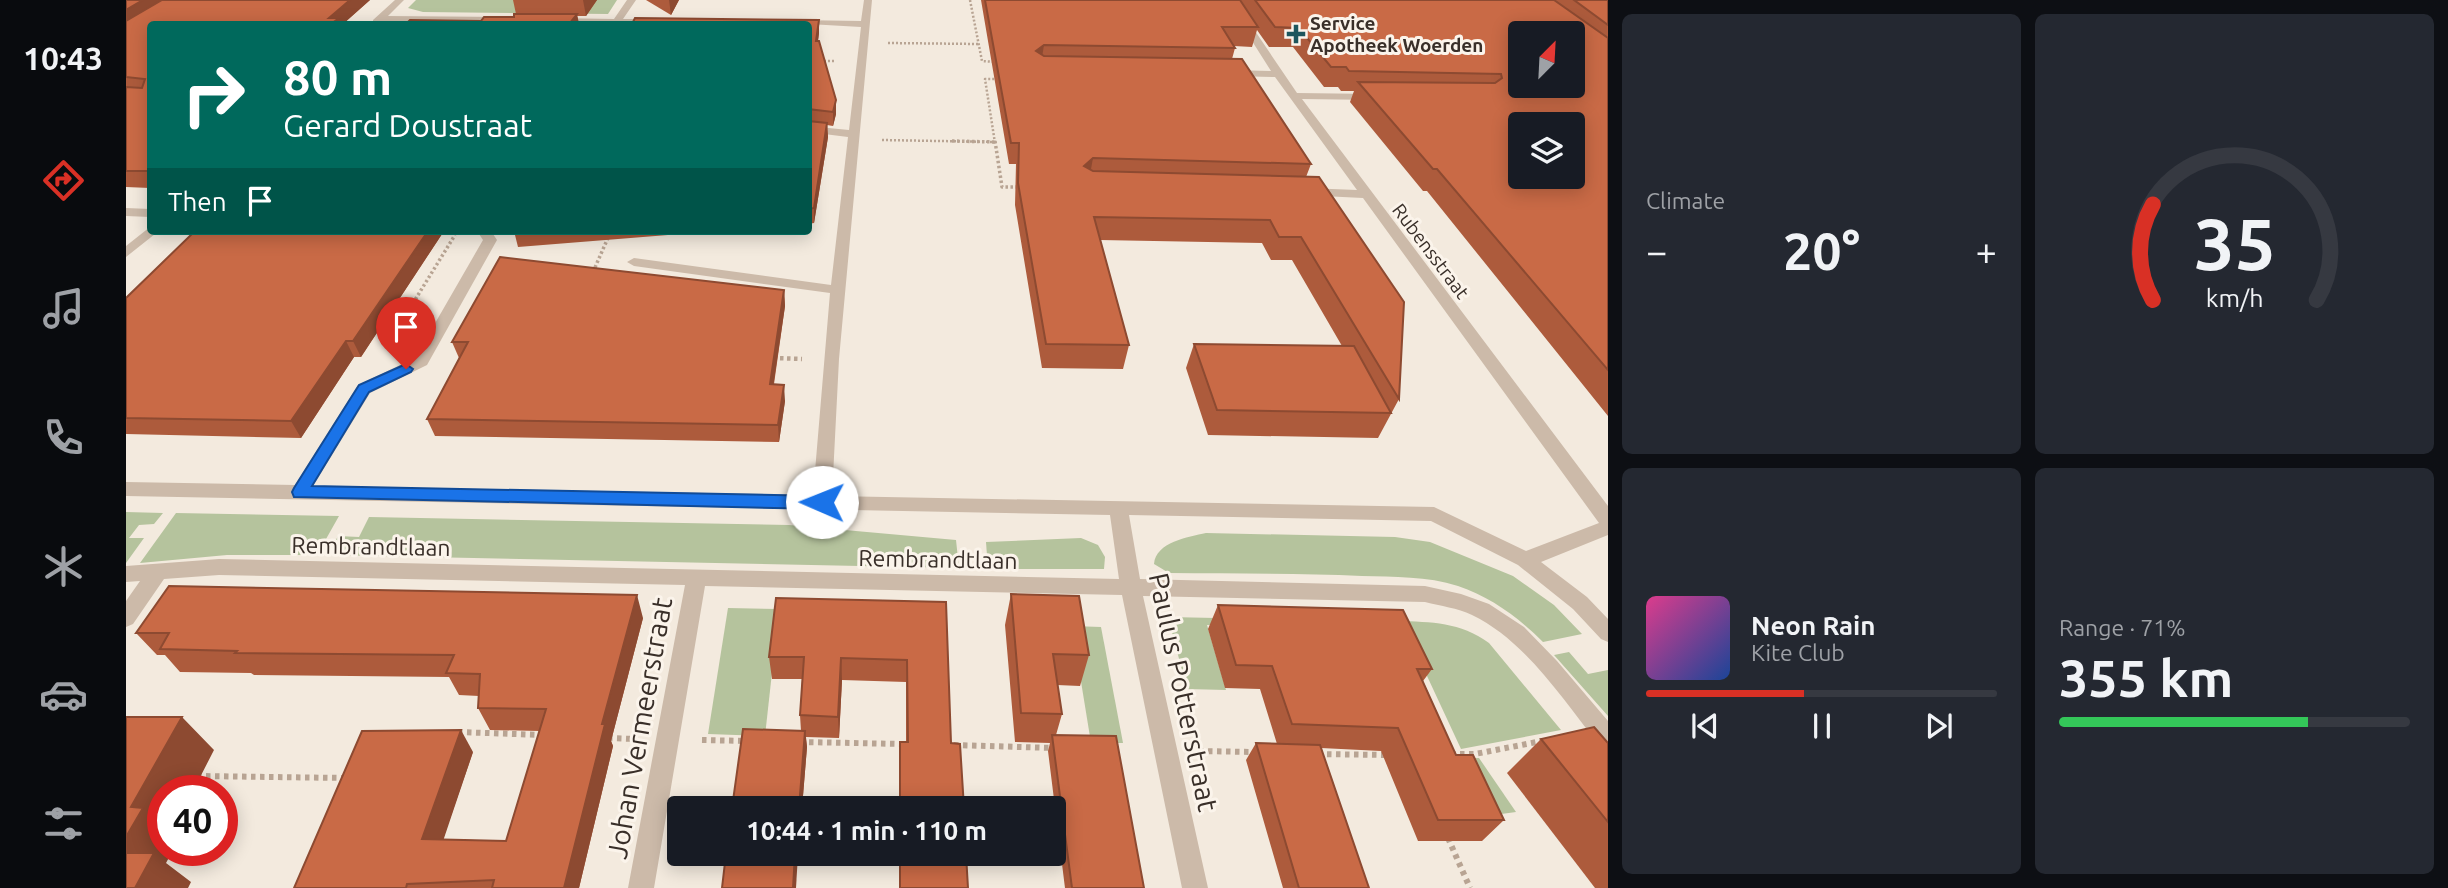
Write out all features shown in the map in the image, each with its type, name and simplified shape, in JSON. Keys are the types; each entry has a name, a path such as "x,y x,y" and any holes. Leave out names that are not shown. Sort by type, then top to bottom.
{"street":[{"path":"378,21 400,0"},
{"path":"617,21 632,0"},
{"path":"822,502 831,359 867,0"},
{"name":"Rubensstraat","path":"1230,0 1278,74 1365,194 1608,520"},
{"path":"446,21 516,20"},
{"path":"812,23 865,24"},
{"path":"1222,73 1278,74"},
{"path":"1294,96 1384,97"},
{"path":"812,130 854,136"},
{"path":"1296,192 1365,194"},
{"path":"126,212 147,213"},
{"path":"126,253 147,234"},
{"path":"300,492 364,389 421,361 490,240 487,235"},
{"path":"634,262 838,290"},
{"path":"126,489 1434,514 1525,560 1580,603 1608,634"},
{"name":"Paulus Potterstraat","path":"1118,508 1131,589 1195,888"},
{"path":"1525,560 1608,527"},
{"name":"Rembrandtlaan","path":"126,574 219,567 1424,594 1484,610 1527,645 1604,734"},
{"path":"126,618 157,573"},
{"name":"Johan Vermeerstraat","path":"641,888 696,578"}],"path":[{"path":"970,0 982,61 996,62"},
{"path":"863,43 979,44"},
{"path":"1008,79 985,79 1002,187 1027,187"},
{"path":"854,136 996,142"},
{"path":"590,280 609,235"},
{"path":"763,358 831,359"},
{"path":"452,732 547,735"},
{"path":"1437,755 1475,754 1604,734"},
{"path":"601,737 751,741"},
{"path":"791,742 913,744"},
{"path":"940,745 1060,748"},
{"path":"1166,750 1262,752"},
{"path":"1303,753 1399,755"},
{"path":"238,777 354,778"},
{"path":"1444,828 1470,888"}],"green space":[{"path":"416,0 617,0 608,14 423,12 408,8"},
{"path":"126,512 163,513 154,524 139,525 129,538 144,538 126,563"},
{"path":"176,513 339,516 317,555 227,555 140,563"},
{"path":"369,517 789,525 956,540 959,568 328,555 338,536 359,537"},
{"path":"1206,533 1395,537 1430,542 1513,576 1554,605 1582,634 1543,642 1493,602 1458,586 1434,580 1338,575 1169,573 1154,564 1160,550 1182,539"},
{"path":"1081,538 1098,545 1105,557 1104,569 988,569 986,542"},
{"path":"728,608 779,609 765,736 708,734"},
{"path":"1168,617 1216,618 1218,625 1207,625 1226,690 1187,689"},
{"path":"1397,621 1456,627 1489,643 1561,730 1461,749 1407,633"},
{"path":"1072,626 1101,627 1123,743 1091,743"},
{"path":"1569,652 1588,674 1608,670 1608,716 1554,655"},
{"path":"1479,758 1516,812 1472,818 1421,759"}],"building":[{"path":"126,0 143,0 126,10"},
{"path":"162,0 350,0 329,18 339,18 335,21 147,21 147,171 126,171 126,87 142,88 145,79 126,77 126,21"},
{"path":"985,0 1240,0 1258,27 1222,27 1235,48 1044,45 1036,51 1044,56 1242,59 1311,164 1093,158 1084,166 1093,171 1319,177 1404,302 1399,399 1301,237 1279,237 1270,220 1094,217 1129,345 1046,344 1018,183 1019,143 1011,143"},
{"path":"1255,0 1554,0 1584,21 1508,21 1508,98 1586,98 1586,23 1608,38 1608,370 1437,169 1433,169 1358,82 1495,83 1502,78 1501,74 1349,71 1346,67 1331,67 1299,28 1275,27"},
{"path":"1574,0 1608,0 1608,25"},
{"path":"514,14 577,14 571,21 481,21 484,17 514,17"},
{"path":"635,18 819,20 816,41 819,41 836,100 833,112 812,109 812,21 634,21"},
{"path":"410,20 481,21 409,21"},
{"path":"812,121 827,123 812,208"},
{"path":"191,235 425,235 353,341 346,341 291,421 126,418 126,298"},
{"path":"500,257 784,290 770,384 784,385 778,425 427,419 468,342 452,342"},
{"path":"1194,344 1354,346 1391,413 1217,410"},
{"path":"169,586 637,595 602,724 605,724 564,888 492,888 494,880 407,884 406,888 294,888 362,731 461,730 422,839 506,841 546,709 478,708 480,674 446,673 454,655 235,653 237,651 160,649 169,633 136,633"},
{"path":"1011,594 1079,596 1089,655 1053,654 1062,714 1021,713"},
{"path":"776,598 946,602 951,743 960,744 963,796 900,796 900,742 908,742 907,660 841,658 838,717 800,715 804,657 769,657"},
{"path":"1218,605 1403,610 1432,669 1417,669 1456,755 1473,755 1504,820 1438,820 1398,728 1292,724 1272,666 1236,665"},
{"path":"126,717 182,717 131,807 143,808 126,837"},
{"path":"1594,727 1608,743 1608,822 1541,739"},
{"path":"743,729 805,731 800,796 734,796"},
{"path":"1052,735 1116,736 1144,888 1072,888 1066,842 1066,796 1060,796"},
{"path":"1256,743 1320,745 1369,888 1299,888"},
{"path":"126,853 147,853 147,866 135,888 126,888"},
{"path":"725,866 794,866 793,888 722,888"},
{"path":"900,866 967,866 968,888 900,888"}],"place":[{"name":"Service Apotheek Woerden","path":"1296,34"}],"route":[{"path":"406,369 364,389 300,492 822,502"}]}
